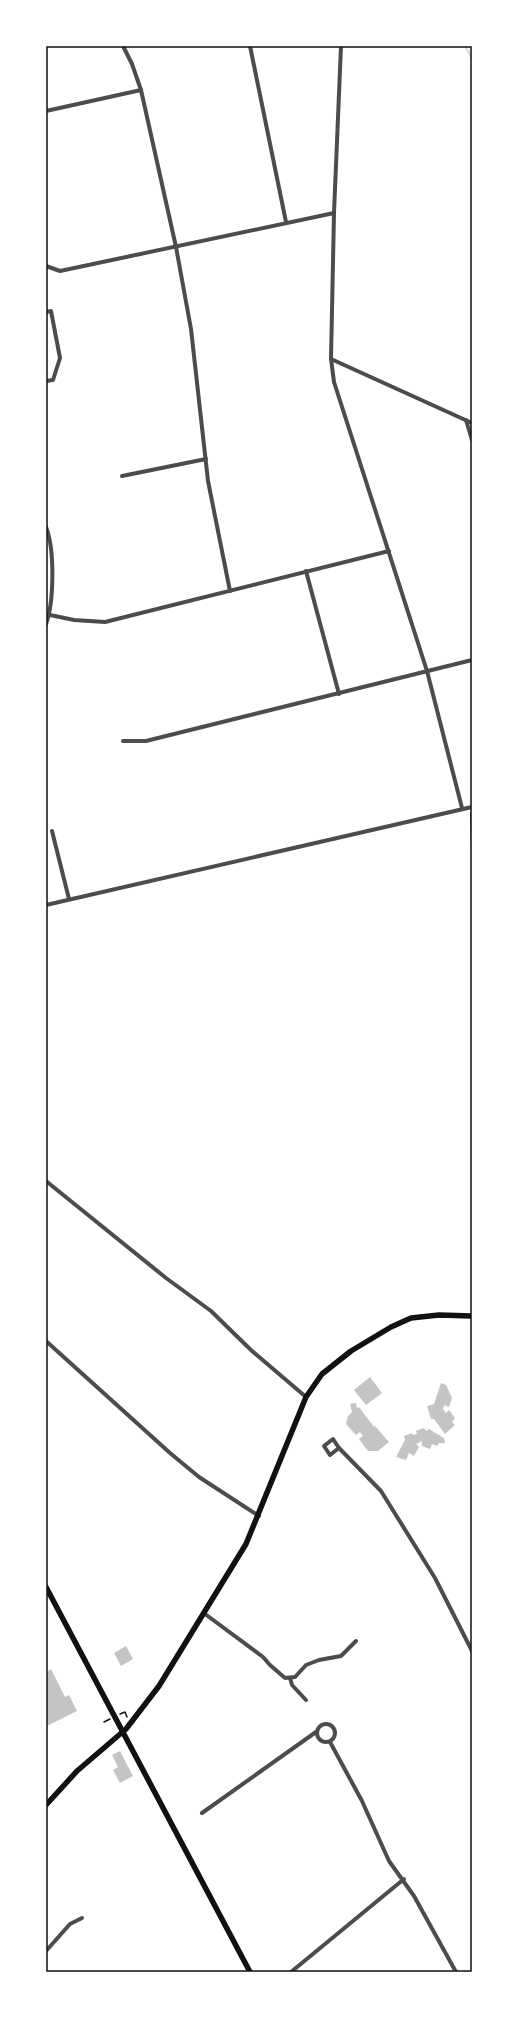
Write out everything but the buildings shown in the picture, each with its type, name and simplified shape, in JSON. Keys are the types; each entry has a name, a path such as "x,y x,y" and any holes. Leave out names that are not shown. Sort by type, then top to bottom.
{"main road":[{"path":"46,1805 77,1771 123,1731 153,1696 205,1614 246,1544 259,1516 306,1398 322,1374 351,1351 391,1327 422,1316 472,1316"},
{"path":"46,1587 250,1972"}],"street":[{"path":"123,46 142,90 176,247 191,329 212,508 230,590"},
{"path":"250,46 286,222"},
{"path":"341,46 334,213 331,359 334,382 427,671 462,808"},
{"path":"46,111 142,90"},
{"path":"46,266 60,271 334,213"},
{"path":"46,312 51,311 60,358 53,380 46,382"},
{"path":"331,359 472,423"},
{"path":"466,420 472,440"},
{"path":"122,476 206,459"},
{"path":"46,527 52,554 50,614 46,624"},
{"path":"50,614 74,620 105,622 389,550"},
{"path":"306,572 338,694"},
{"path":"123,741 146,741 472,660"},
{"path":"46,905 471,807"},
{"path":"52,831 69,899"},
{"path":"46,1181 166,1278 211,1311 252,1351 306,1398"},
{"path":"46,1341 176,1458 200,1477 259,1516"},
{"path":"339,1448 381,1491 435,1578 472,1651"},
{"path":"205,1614 263,1657 280,1675 290,1678 294,1677 306,1665 312,1662 341,1656 356,1641"},
{"path":"290,1678 292,1684 306,1700"},
{"path":"202,1813 316,1732 323,1724 331,1726 335,1732 335,1736 330,1742"},
{"path":"316,1732 317,1737 322,1742 330,1742"},
{"path":"330,1742 362,1801 390,1861 404,1879 456,1972"},
{"path":"290,1972 404,1879"},
{"path":"46,1951 70,1924 82,1918"}],"path":[{"path":"471,807 472,863"}],"waterway":[{"path":"465,46 472,59"}]}
